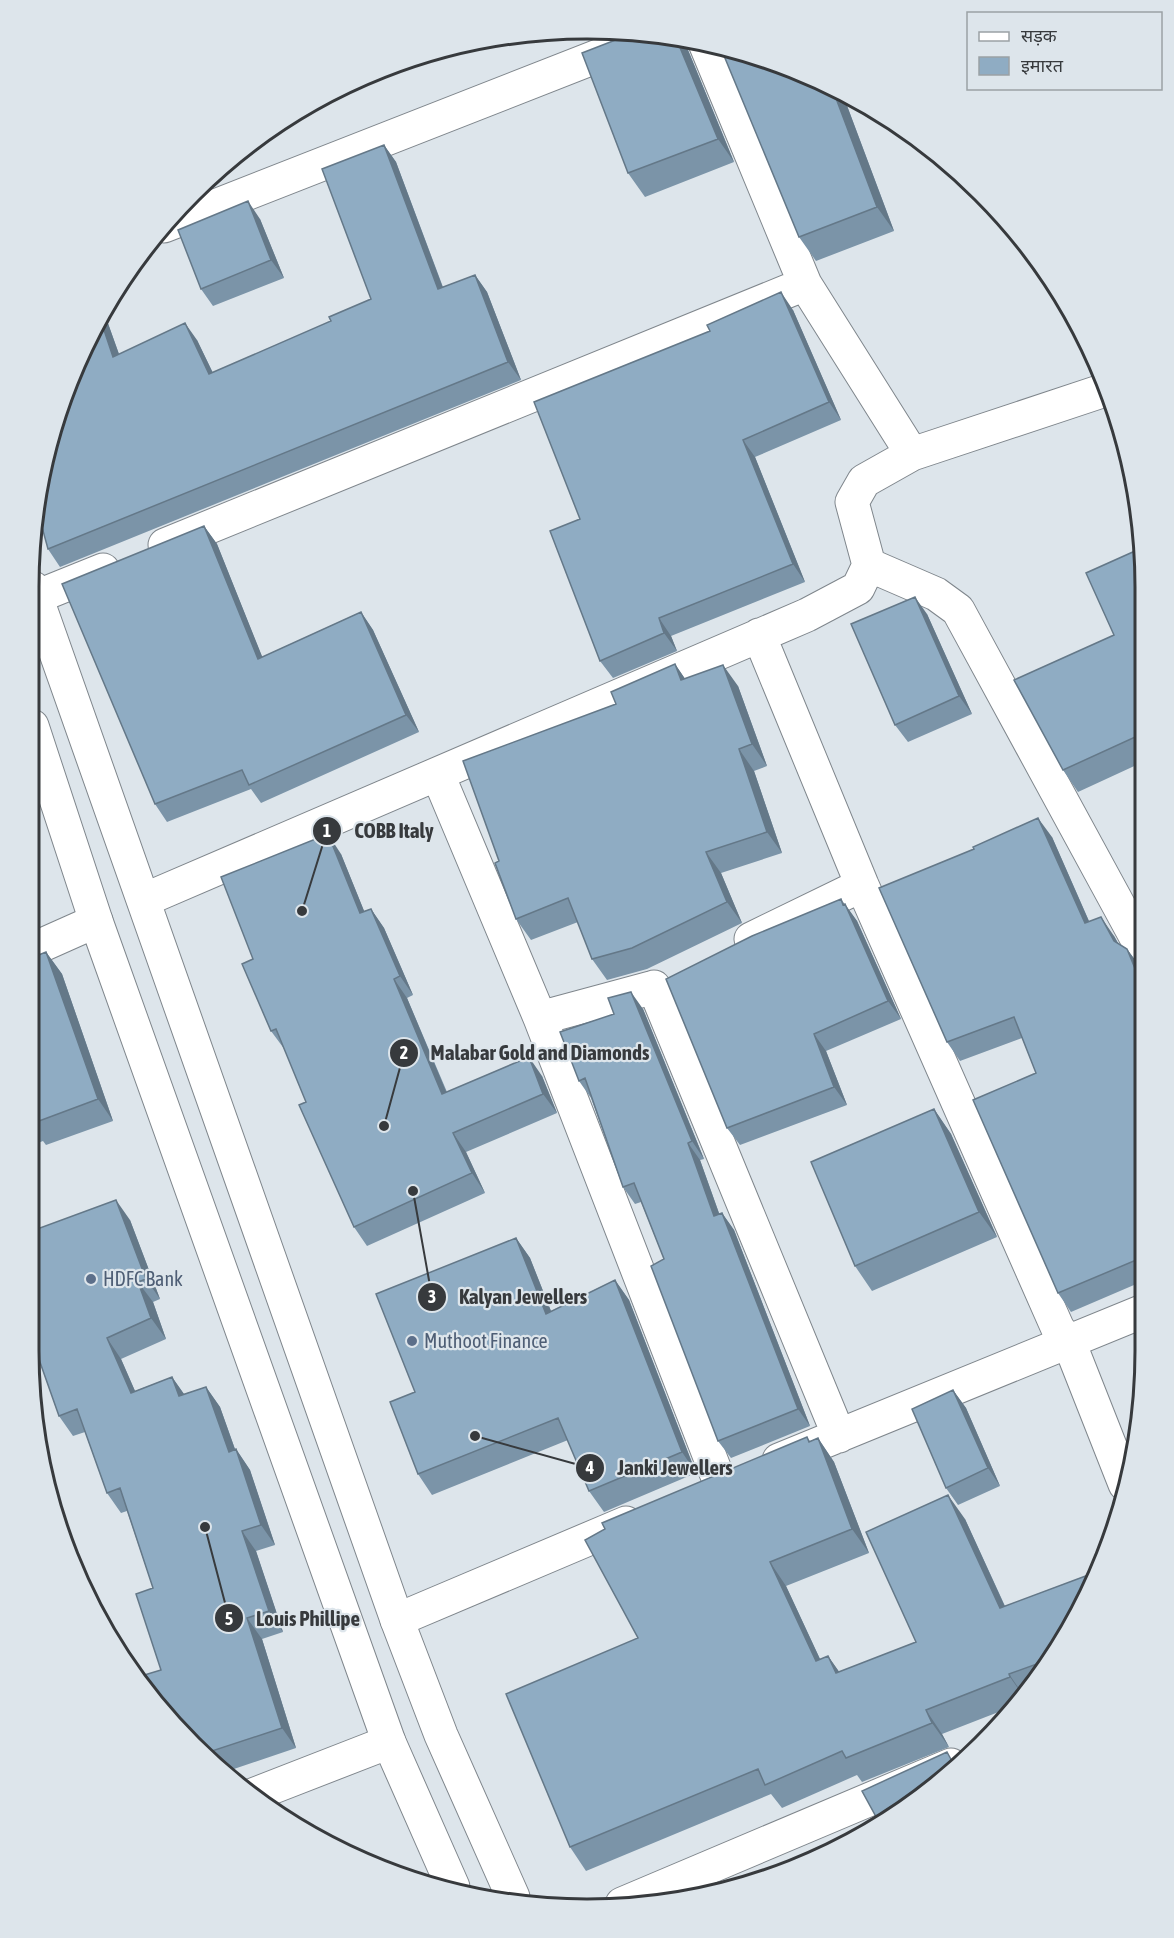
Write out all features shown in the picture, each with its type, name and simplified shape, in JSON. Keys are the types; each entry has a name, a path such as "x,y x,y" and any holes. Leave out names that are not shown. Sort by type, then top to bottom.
{"street":[{"path":"182,219 634,41"},
{"path":"709,54 805,284 912,454"},
{"path":"39,591 805,284"},
{"path":"144,900 807,615 858,588 869,565 852,502 864,481 912,454 1099,392"},
{"path":"869,565 936,594 958,610 1135,935"},
{"path":"39,607 397,1620 441,1735 511,1893"},
{"path":"759,635 862,885 1058,1329 1069,1342 1121,1473"},
{"path":"39,747 96,921 388,1742 450,1881"},
{"path":"438,775 540,1018 720,1483"},
{"path":"727,952 862,885"},
{"path":"39,946 96,921"},
{"path":"540,1018 654,987 685,972"},
{"path":"654,987 839,1436"},
{"path":"688,1497 1135,1314"},
{"path":"397,1620 656,1511"},
{"path":"261,1792 388,1742"},
{"path":"641,1896 940,1769"}],"building":[{"path":"616,40 680,48 718,139 628,173 582,53"},
{"path":"725,57 763,68 837,100 877,207 799,237"},
{"path":"384,145 438,289 475,275 508,362 48,549 42,529 58,445 81,377 104,329 113,357 185,323 209,374 331,321 329,317 371,299 322,169"},
{"path":"248,201 271,260 201,289 178,230"},
{"path":"781,292 829,402 743,440 793,564 659,618 664,633 600,661 550,531 580,519 534,402 710,331 707,325"},
{"path":"204,526 258,659 361,612 406,715 249,785 242,770 155,804 62,584"},
{"path":"1134,551 1135,737 1063,770 1014,680 1114,635 1086,573"},
{"path":"915,597 959,696 895,725 851,624"},
{"path":"675,664 681,680 723,665 752,744 739,749 767,832 706,852 727,902 632,948 592,959 568,898 516,919 495,863 499,861 463,761 616,704 611,692"},
{"path":"1038,818 1085,923 1101,917 1114,941 1127,949 1135,968 1135,1261 1058,1293 973,1100 1036,1073 1014,1017 947,1042 879,888 974,849 973,847"},
{"path":"328,834 360,913 371,909 400,976 394,979 442,1094 529,1057 543,1094 453,1133 472,1173 354,1227 299,1105 306,1102 276,1029 271,1031 242,964 253,959 221,877"},
{"path":"841,899 888,1001 814,1034 834,1087 727,1128 666,979 752,936"},
{"path":"46,952 98,1099 39,1121 39,955"},
{"path":"631,992 692,1141 688,1143 714,1216 722,1213 798,1409 718,1441 651,1266 664,1259 634,1183 623,1187 585,1078 579,1081 560,1032 614,1014 608,998"},
{"path":"934,1109 979,1212 855,1266 811,1162"},
{"path":"116,1200 146,1279 138,1282 151,1318 107,1338 131,1393 172,1377 179,1396 206,1387 229,1452 236,1449 261,1525 242,1531 269,1611 247,1618 282,1728 213,1751 175,1712 145,1675 161,1670 136,1594 153,1588 120,1488 107,1493 77,1409 59,1416 39,1360 39,1228"},
{"path":"516,1238 546,1314 615,1280 682,1452 589,1491 558,1418 418,1474 390,1402 415,1392 376,1294"},
{"path":"953,1390 988,1468 946,1488 912,1409"},
{"path":"807,1437 809,1442 818,1438 852,1529 770,1562 816,1661 828,1656 836,1673 916,1642 866,1532 948,1495 1000,1608 1086,1576 1062,1625 1037,1664 926,1710 932,1723 846,1758 842,1751 765,1785 758,1769 570,1847 506,1694 638,1638 585,1540 605,1529 602,1523"},
{"path":"947,1752 951,1760 921,1786 876,1817 862,1791"}],"place":[{"name":"COBB Italy","path":"302,911"},
{"name":"Malabar Gold and Diamonds","path":"384,1126"},
{"name":"Kalyan Jewellers","path":"413,1191"},
{"name":"HDFC Bank","path":"91,1279"},
{"name":"Muthoot Finance","path":"412,1341"},
{"name":"Janki Jewellers","path":"475,1436"},
{"name":"Louis Phillipe","path":"205,1527"}]}
